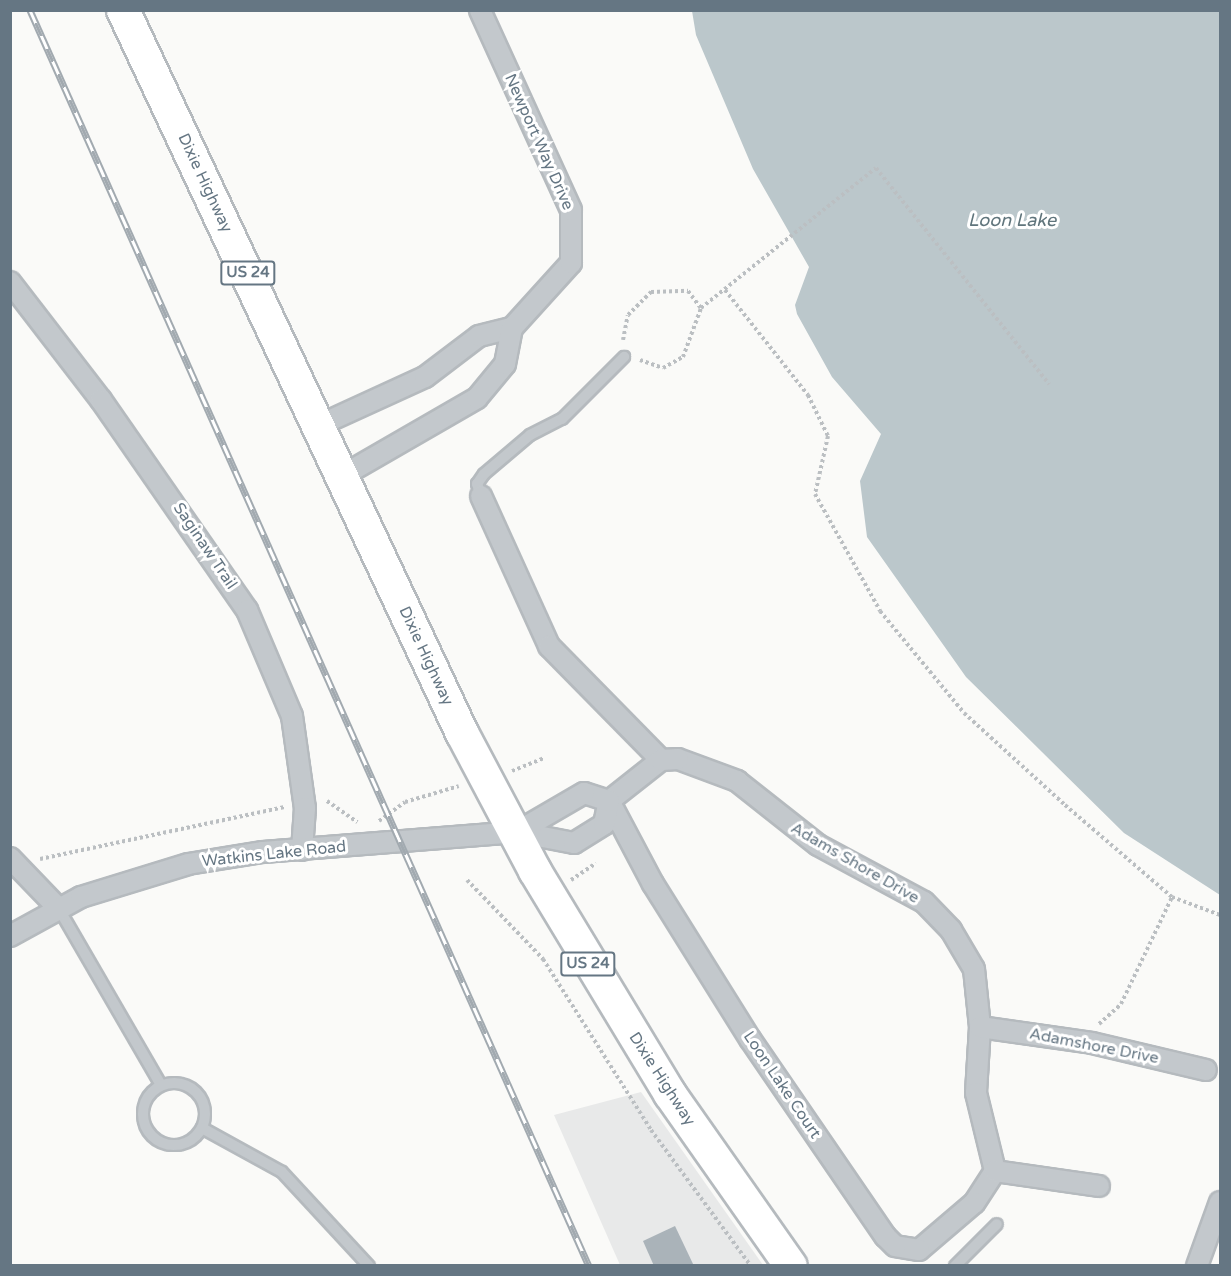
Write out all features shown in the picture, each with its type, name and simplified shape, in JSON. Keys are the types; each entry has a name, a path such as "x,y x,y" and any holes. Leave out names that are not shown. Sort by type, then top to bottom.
{"main road":[{"name":"Dixie Highway","path":"123,10 320,425 462,733 590,968 670,1094 791,1266"}],"street":[{"name":"Newport Way Drive","path":"480,10 571,210 574,240 571,264 557,284 512,328"},
{"name":"Saginaw Trail","path":"10,282 184,515 247,610 292,716 304,803 302,850"},
{"path":"320,425 426,377 479,336 512,328 505,364 477,398 342,476"},
{"path":"481,496 549,646 661,760 609,801"},
{"name":"Adams Shore Drive","path":"661,760 706,765 737,780 818,845 924,902 951,930 974,969 980,1027 976,1093 995,1171"},
{"name":"Watkins Lake Road","path":"10,936 81,897 188,864 302,850 517,832 574,843 604,824 609,801 584,793 517,832"},
{"name":"Loon Lake Court","path":"609,801 652,884 750,1039 895,1246 919,1250 931,1243 974,1203 995,1171"},
{"path":"16,864 59,909"},
{"name":"Adamshore Drive","path":"980,1027 1082,1042 1206,1070"},
{"path":"995,1171 1099,1186"},
{"path":"1197,1266 1221,1202"}],"lane":[{"path":"481,496 477,484 484,474 530,435 562,419 624,357"},
{"path":"59,909 160,1086"},
{"path":"160,1086 192,1088 204,1106 202,1128 177,1146 150,1136 143,1108 160,1086"},
{"path":"202,1128 282,1172 369,1266"},
{"path":"956,1266 997,1224"}],"path":[{"path":"702,308 688,291 651,292 628,315 624,357 636,354 663,368 683,357 702,308 876,168 1049,384"},
{"path":"725,290 808,395 828,436 815,494 880,611 964,713 1172,897 1221,915"},
{"path":"524,768 545,758"},
{"path":"16,864 326,799 349,820 376,822 405,802 425,796"},
{"path":"585,874 596,863"},
{"path":"467,880 543,959 651,1130 750,1266"},
{"path":"1082,1042 1120,1004 1172,897"}],"shaded area":[{"path":"641,1092 763,1265 620,1265 554,1115"}],"water":[{"name":"Loon Lake","path":"692,11 1220,11 1220,895 1124,833 966,677 867,537 860,481 881,434 832,377 797,314 795,305 809,267 753,169 696,35"}],"building":[{"path":"675,1226 694,1266 654,1266 643,1241"}],"railway":[{"path":"30,10 589,1266"}]}
